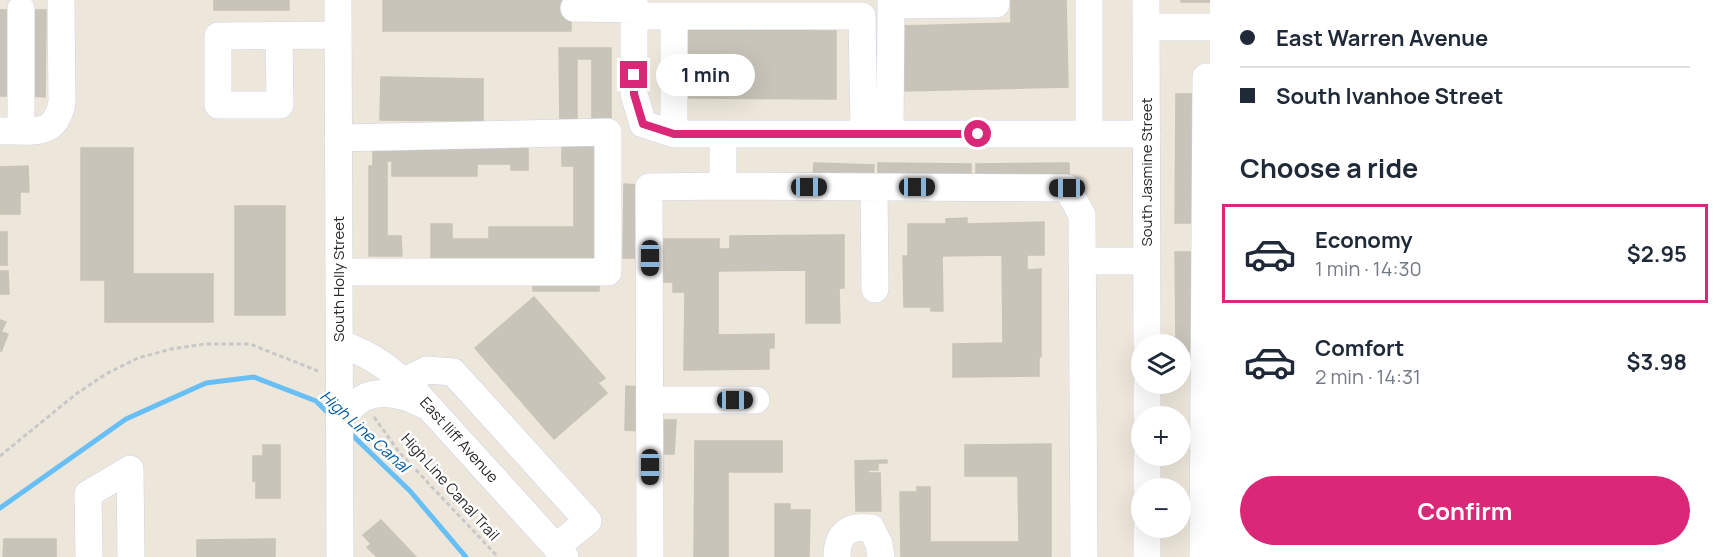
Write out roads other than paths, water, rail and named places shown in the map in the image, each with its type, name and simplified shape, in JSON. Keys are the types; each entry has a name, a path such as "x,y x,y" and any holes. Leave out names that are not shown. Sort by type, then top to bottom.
{"street":[{"path":"21,9 10,130 48,128 56,123 62,102 61,0"},
{"name":"South Holly Street","path":"338,0 340,557"},
{"path":"877,134 891,3 996,4 996,0"},
{"path":"1089,0 1089,134"},
{"name":"South Jasmine Street","path":"1146,0 1147,334"},
{"path":"574,8 634,8 674,17 862,16 877,134"},
{"path":"634,8 634,94 643,124 674,134 1147,134"},
{"path":"674,17 674,134"},
{"path":"1146,27 1210,27"},
{"path":"279,36 338,35"},
{"path":"1203,557 1206,77 1210,77"},
{"path":"338,138 608,132 608,272 339,272"},
{"path":"723,134 723,186"},
{"path":"650,557 649,187 723,186 1067,188 1082,215 1084,557"},
{"path":"874,187 875,289"},
{"path":"1082,261 1147,261"},
{"name":"East Iliff Avenue","path":"339,343 365,352 404,381 560,552"},
{"path":"404,381 427,370 453,372 588,521 560,552"},
{"path":"339,421 358,402 375,395 399,395 429,407"},
{"path":"650,400 756,400"},
{"path":"89,557 87,494 130,469 131,557"},
{"path":"837,557 837,543 845,533 857,526 871,528 879,544 881,557"},
{"path":"1147,538 1147,557"}],"waterway":[{"name":"High Line Canal","path":"0,508 126,419 206,383 254,377 316,401 330,415"},
{"name":"High Line Canal","path":"348,431 410,491 466,557"}]}
